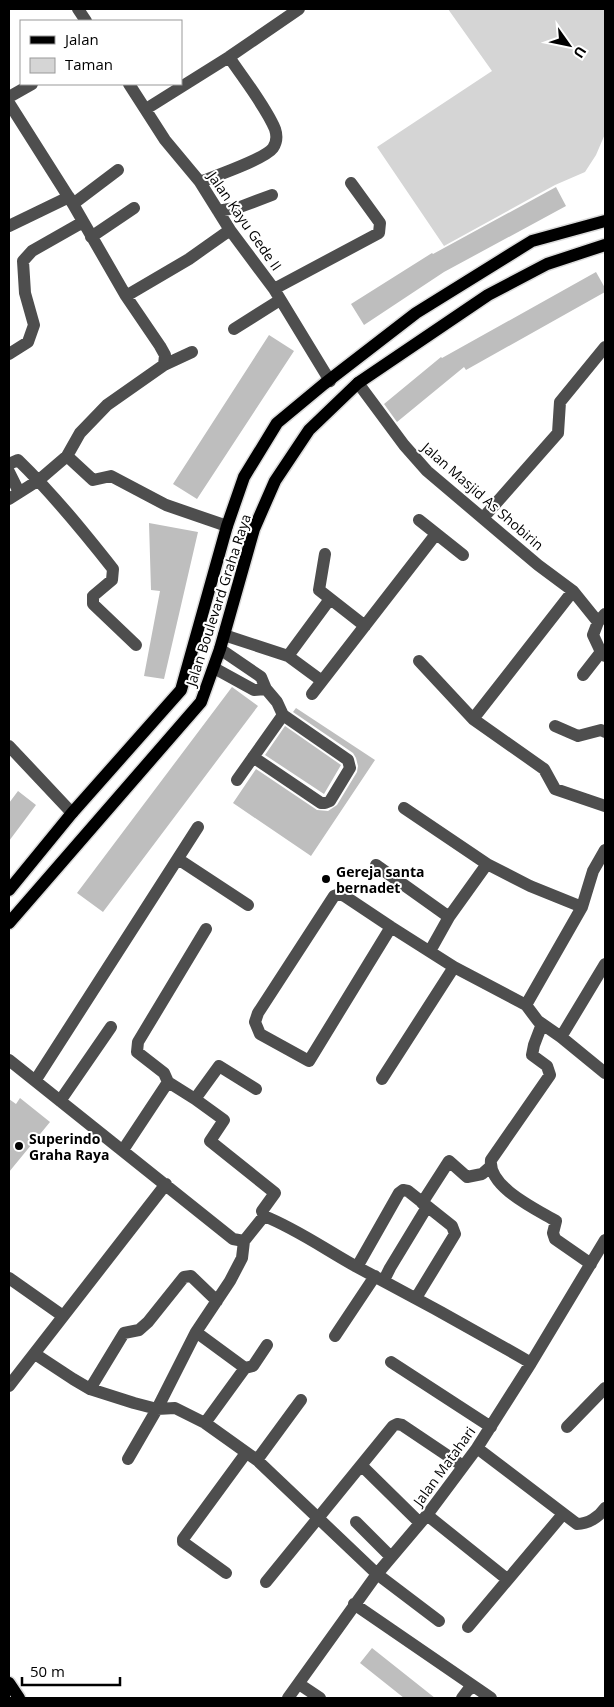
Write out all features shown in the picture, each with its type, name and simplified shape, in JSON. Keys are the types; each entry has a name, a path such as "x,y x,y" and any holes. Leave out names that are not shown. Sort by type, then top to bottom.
{"main road":[{"name":"Jalan Boulevard Graha Raya","path":"9,890 72,813 181,690 226,526 244,477 277,423 416,313 532,241 605,221"},
{"name":"Jalan Boulevard Graha Raya","path":"9,924 201,702 220,649 254,529 275,482 309,430 358,383 488,295 547,264 605,245"},
{"path":"181,690 201,702"},
{"path":"9,1683 19,1698"}],"street":[{"path":"78,9 85,20"},
{"path":"146,109 229,57 298,9"},
{"path":"200,182 239,167 272,149 277,139 276,130 265,111 229,57"},
{"path":"9,98 30,85"},
{"name":"Jalan Kayu Gede II","path":"130,85 165,140 200,182 230,230 277,294 330,381"},
{"path":"9,104 71,201 126,296 160,346 165,355 164,365"},
{"path":"9,226 71,201 118,170"},
{"path":"234,329 277,294 379,233 380,223 352,183"},
{"path":"218,211 240,207 272,195"},
{"path":"91,237 134,208"},
{"path":"9,354 28,342 34,325 25,293 22,261 32,251 83,222"},
{"path":"126,296 189,259 230,230"},
{"path":"483,518 558,433 560,402 604,350"},
{"path":"9,472 14,496 39,480 67,456 80,433 107,406 164,365 192,352"},
{"name":"Jalan Masjid As Shobirin","path":"358,383 404,446 427,471 573,591 602,618 593,635 603,654"},
{"path":"67,456 93,480 111,476 120,479 150,498 226,526"},
{"path":"9,464 18,460 39,480 113,569 112,580 92,596 92,604 136,646"},
{"path":"419,520 463,555"},
{"path":"312,694 436,534"},
{"path":"325,554 319,590 365,626"},
{"path":"472,719 573,591"},
{"path":"288,656 330,599"},
{"path":"224,635 288,656 322,681"},
{"path":"220,649 261,676 260,689"},
{"path":"583,675 603,654"},
{"path":"418,661 472,719 544,769 555,789 605,806"},
{"path":"214,668 260,689 277,702 283,715 348,760 350,768 330,801 325,803 253,757"},
{"path":"236,780 283,715"},
{"path":"554,726 578,736 601,730 605,732"},
{"path":"9,746 72,813"},
{"path":"404,808 487,864 530,886 582,907"},
{"path":"35,1081 198,827"},
{"path":"526,1005 582,907 593,871 605,850"},
{"path":"178,859 248,905"},
{"path":"430,951 449,917 487,864"},
{"path":"376,865 449,917"},
{"path":"391,928 309,1061 260,1034 255,1022 258,1013 334,896 340,894 346,896 391,928 454,967 526,1005 538,1022 561,1037 605,1073"},
{"path":"206,929 138,1042 137,1052 164,1073 168,1082 224,1120 210,1141 274,1193 262,1211 264,1216"},
{"path":"561,1037 605,964"},
{"path":"382,1079 454,967"},
{"path":"542,1024 532,1055 547,1066 550,1075 491,1160 490,1167 498,1182 524,1202 556,1221 553,1233 555,1239 591,1264"},
{"path":"60,1101 110,1027"},
{"path":"9,1060 233,1239 244,1241"},
{"path":"195,1099 219,1066 256,1090"},
{"path":"123,1150 168,1082"},
{"path":"335,1336 390,1268 449,1161 467,1177 482,1174 490,1167"},
{"path":"9,1386 166,1184"},
{"path":"357,1267 399,1193 403,1190 408,1191 452,1226 455,1234 416,1298"},
{"path":"128,1459 196,1332 230,1281 242,1258 244,1241 264,1216"},
{"path":"264,1216 282,1223 357,1267 531,1363"},
{"name":"Jalan Matahari","path":"288,1698 354,1604 423,1519 477,1448 605,1240"},
{"path":"90,1389 124,1333 139,1330 148,1322 184,1277 191,1276 217,1301"},
{"path":"9,1278 63,1316"},
{"path":"196,1332 245,1368"},
{"path":"205,1423 245,1368 253,1366 267,1345"},
{"path":"35,1354 73,1380 90,1389 134,1403 157,1408 175,1408 205,1423 252,1456 377,1574 439,1622"},
{"path":"391,1362 491,1427"},
{"path":"567,1427 605,1388"},
{"path":"226,1573 183,1542 183,1539 301,1400"},
{"path":"266,1582 393,1426 397,1424 402,1425 463,1466"},
{"path":"477,1448 577,1524 583,1524 604,1513"},
{"path":"362,1466 423,1519 507,1579"},
{"path":"468,1627 563,1514"},
{"path":"356,1522 391,1557"},
{"path":"354,1604 490,1698"},
{"path":"299,1684 320,1698"},
{"path":"462,1698 468,1690 474,1687"}],"green space":[{"path":"448,9 605,9 605,134 596,155 585,172 555,185 444,246 377,147 492,71"}],"building":[{"path":"556,187 566,206 444,272 364,325 351,304 432,253"},
{"path":"596,272 605,288 605,292 466,370 464,367 397,422 384,404 441,357"},
{"path":"269,335 294,351 197,499 173,484"},
{"path":"149,523 198,532 164,679 144,676 160,591 151,590"},
{"path":"232,687 258,706 103,912 77,893"},
{"path":"296,708 375,760 311,856 233,803 256,769 317,810 328,811 337,805 357,772 356,758 353,753 293,712"},
{"path":"285,726 341,765 324,794 265,755"},
{"path":"18,791 36,805 9,841 9,803"},
{"name":"Superindo Graha Raya","path":"20,1098 50,1122 9,1172 9,1099 16,1104"},
{"path":"372,1648 435,1698 404,1698 360,1663"}],"place":[{"name":"Gereja santa bernadet","path":"326,879"},
{"name":"Superindo Graha Raya","path":"19,1146"}]}
